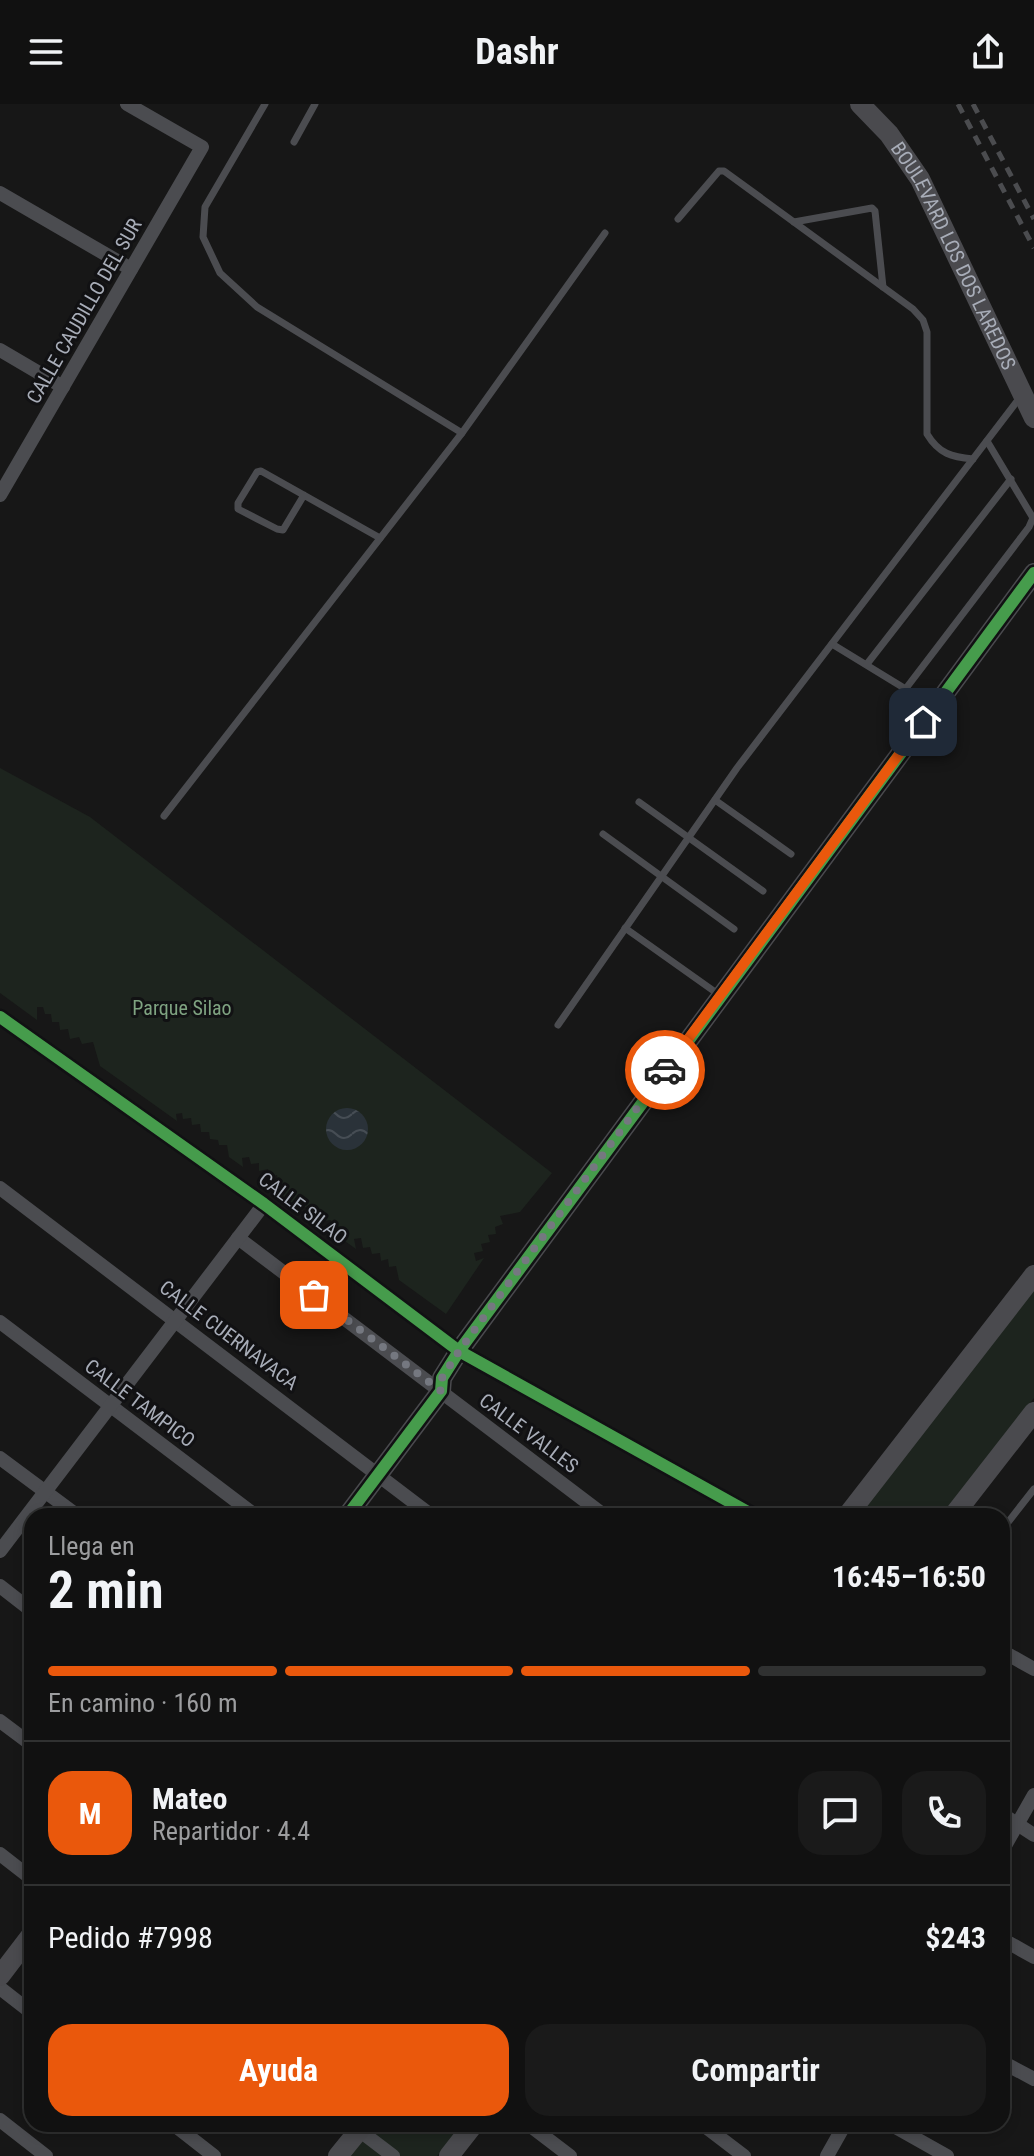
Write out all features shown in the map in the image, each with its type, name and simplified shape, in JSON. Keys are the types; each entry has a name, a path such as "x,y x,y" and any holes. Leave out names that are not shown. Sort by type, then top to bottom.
{"street":[{"name":"CALLE CAUDILLO DEL SUR","path":"0,495 202,147 127,104"},
{"name":"BOULEVARD LOS DOS LAREDOS","path":"860,104 889,134 920,179 1034,418"},
{"path":"0,193 131,269"},
{"path":"0,350 63,387"},
{"path":"353,1508 441,1391 442,1378 459,1351 1034,573"},
{"name":"CALLE SILAO","path":"0,1017 264,1204 459,1351 741,1508"},
{"name":"CALLE CUERNAVACA","path":"2,1193 176,1319 421,1508"},
{"path":"32,1508 264,1204"},
{"name":"CALLE VALLES","path":"238,1238 595,1508"},
{"path":"853,1508 1034,1275"},
{"name":"CALLE TAMPICO","path":"0,1322 245,1508"},
{"path":"959,1508 1034,1412"},
{"path":"0,1458 67,1508"},
{"path":"0,1551 24,1518"},
{"path":"0,1586 24,1605"},
{"path":"1010,1656 1034,1669"},
{"path":"0,1721 24,1739"},
{"path":"1010,1837 1034,1795"},
{"path":"1010,1820 1034,1835"},
{"path":"0,1854 24,1873"},
{"path":"0,1976 24,1944"},
{"path":"1010,1944 1034,1957"},
{"path":"0,1988 24,2007"},
{"path":"1010,2066 1034,2079"},
{"path":"0,2120 46,2156"},
{"path":"183,2132 214,2156"},
{"path":"338,2156 354,2132"},
{"path":"365,2132 393,2156"},
{"path":"449,2156 468,2132"},
{"path":"538,2132 570,2156"},
{"path":"712,2132 744,2156"},
{"path":"827,2156 840,2132"},
{"path":"904,2132 947,2156"}],"lane":[{"path":"265,104 205,207 203,237 220,273 257,307 462,433"},
{"path":"294,142 315,104"},
{"path":"678,219 719,171 724,171 913,309 923,320 927,332 927,434 934,445 948,456 973,459"},
{"path":"794,222 872,208 875,211 883,287"},
{"path":"164,816 462,433 605,233"},
{"path":"558,1025 715,800 1023,394"},
{"path":"832,644 907,687 1033,518 987,441"},
{"path":"304,495 283,530 238,509 238,503 257,472 261,471 304,495 380,538"},
{"path":"867,664 1011,479"},
{"path":"715,800 791,854"},
{"path":"639,802 763,891"},
{"path":"603,834 734,929"},
{"path":"625,928 720,995"},
{"path":"1010,1520 1034,1489"}],"green space":[{"name":"Parque Silao","path":"0,768 90,817 552,1173 520,1212 500,1216 503,1224 495,1227 496,1234 488,1235 490,1242 481,1244 483,1251 474,1253 476,1261 484,1258 446,1314 399,1280 396,1266 389,1267 388,1259 381,1261 380,1253 372,1254 370,1247 363,1248 361,1238 354,1239 356,1249 342,1239 338,1225 332,1227 331,1220 323,1221 322,1213 314,1215 312,1206 305,1207 303,1199 297,1200 297,1208 280,1196 277,1175 270,1177 268,1169 259,1171 259,1163 251,1164 249,1157 242,1158 243,1167 229,1157 227,1145 219,1145 218,1140 210,1139 209,1132 201,1132 200,1124 192,1125 191,1118 183,1119 182,1113 176,1114 177,1121 100,1066 93,1042 82,1044 79,1037 70,1039 68,1029 60,1030 59,1022 52,1022 51,1014 45,1014 43,1007 37,1007 37,1020 0,993"},
{"path":"1034,1277 1034,1398 947,1508 856,1508"},
{"path":"368,2132 456,2132 437,2156 349,2156"}],"water":[{"path":"347,1108 362,1114 368,1129 362,1144 347,1150 332,1144 326,1129 332,1114"}],"railway":[{"path":"958,104 1034,248"},
{"path":"973,104 1034,219"}],"cycle path":[{"path":"353,1508 441,1391 442,1378 459,1351 1034,573"},
{"path":"0,1017 264,1204 459,1351 741,1508"}],"way so far":[{"path":"314,1295 441,1391 442,1378 459,1351 665,1070"}],"route":[{"path":"665,1070 923,722"}]}
